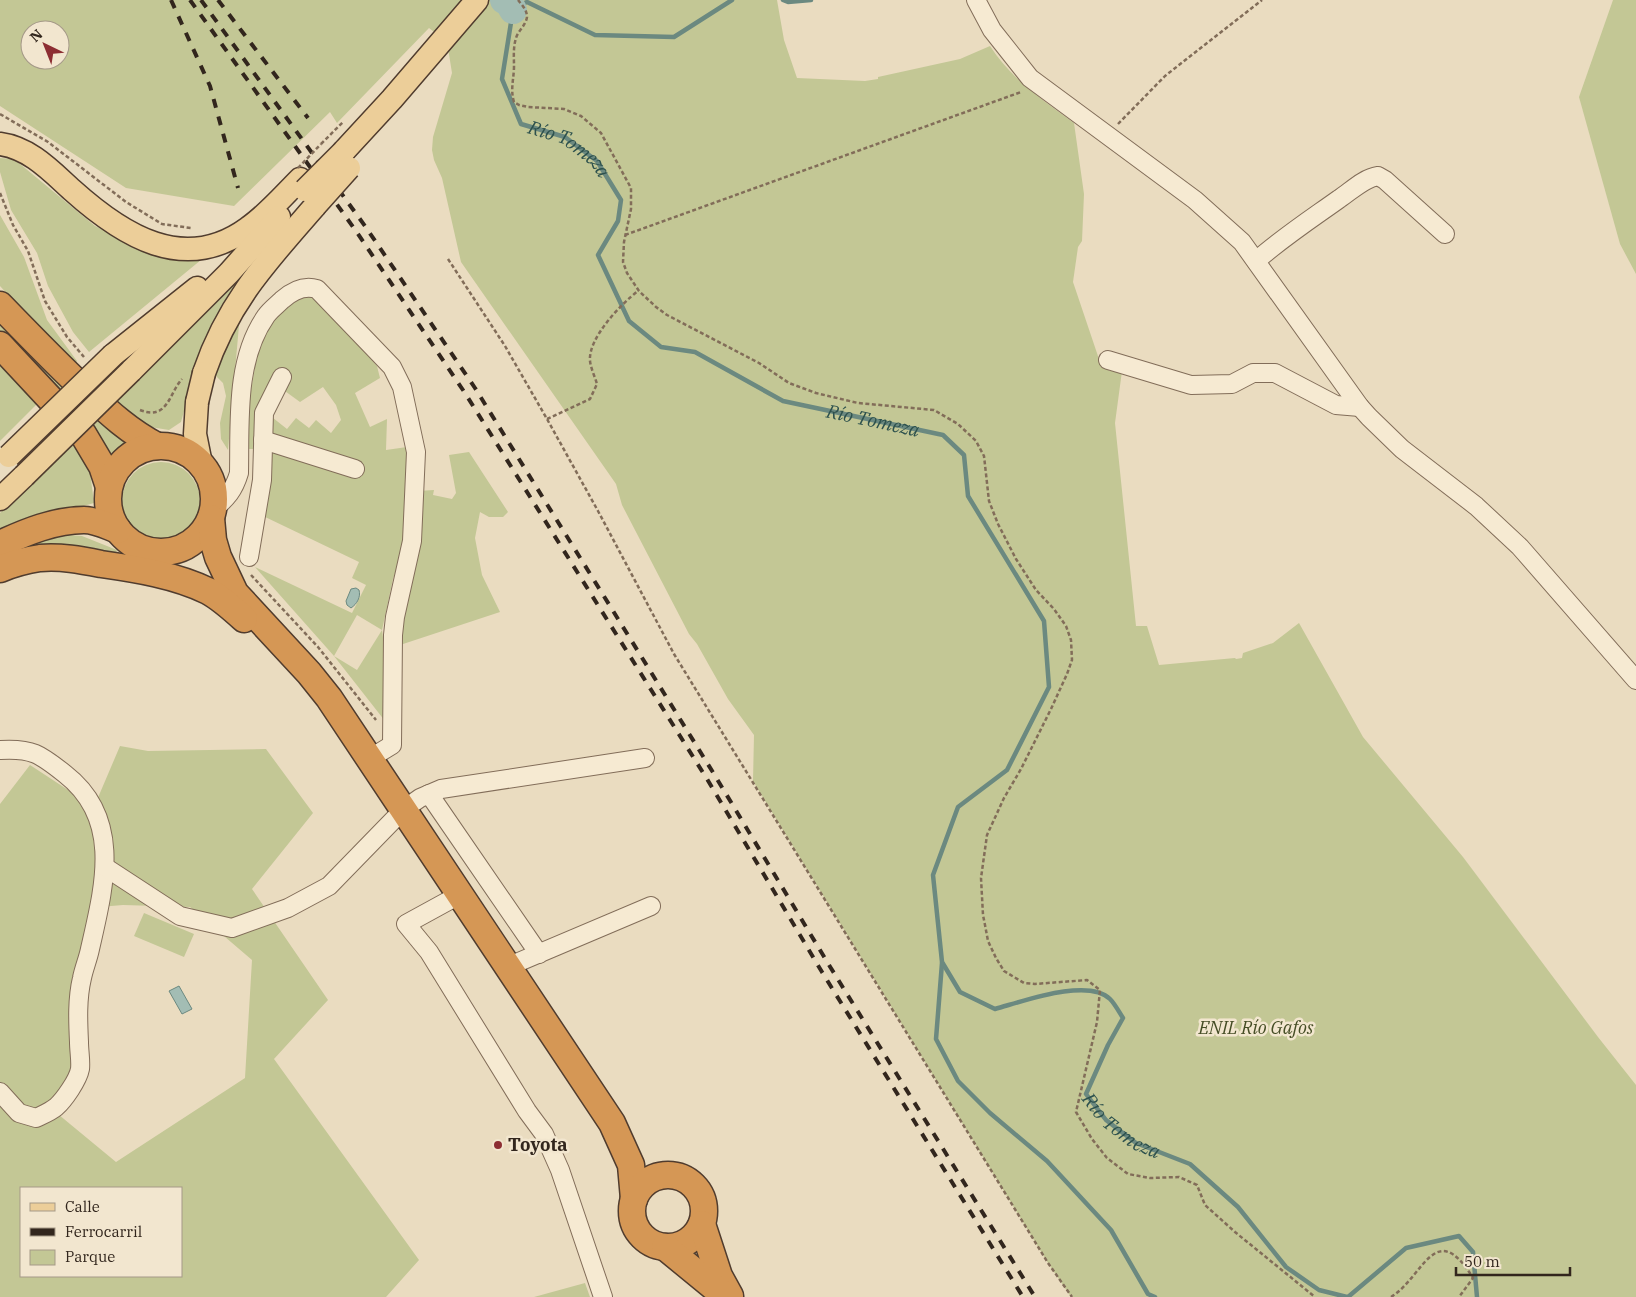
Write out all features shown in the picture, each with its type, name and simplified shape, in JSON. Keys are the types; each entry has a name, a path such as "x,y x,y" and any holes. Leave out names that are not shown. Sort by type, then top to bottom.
{"highway":[{"path":"0,306 117,420 140,437 157,446"},
{"path":"0,345 83,434 102,466 109,487"},
{"path":"235,593 218,557 213,540 213,486 201,464 182,450 170,446 144,448 127,459 114,475 109,487 108,502 111,517 118,530 132,544 211,579 235,593 309,673 329,698 612,1124 631,1165 634,1199 632,1212 634,1225 639,1233 650,1243 665,1247 677,1247 696,1235 702,1224 705,1207 698,1190 691,1182 682,1177 662,1175 649,1180 642,1186 634,1199"},
{"path":"150,551 172,551 182,548 199,536 212,514"},
{"path":"0,544 30,530 84,520 97,522 118,530"},
{"path":"0,569 9,565 41,558 72,559 136,569 179,580 208,591 228,604 283,659 296,668 309,673"},
{"path":"612,1124 655,1164 673,1175"},
{"path":"702,1224 719,1276 730,1297"},
{"path":"665,1247 726,1297"}],"main road":[{"path":"0,499 230,273 276,221 302,183 338,151 416,70 477,0"},
{"path":"0,144 25,152 43,164 99,214 130,234 150,243 189,250 220,243 247,229 265,215 338,151 415,88 426,70 432,51"},
{"path":"201,464 195,434 197,402 212,347 241,295 272,255 302,183"},
{"path":"5,461 113,355 235,258 276,221"}],"street":[{"path":"976,0 992,30 1030,78 1195,200 1242,242 1360,407 1402,449 1499,526 1520,547 1636,680"},
{"path":"1256,261 1287,235 1353,189 1367,180 1378,176 1386,180 1445,234"},
{"path":"212,514 228,498 233,490 238,473 242,391 249,352 254,339 266,315 284,298 309,287 317,289 392,367 402,387 416,452 412,541 393,635 392,745 370,759"},
{"path":"1108,360 1191,385 1232,384 1253,373 1275,373 1336,405 1360,407"},
{"path":"249,557 262,480 264,413 282,377"},
{"path":"263,440 355,469"},
{"path":"239,460 262,460"},
{"path":"0,750 16,749 34,752 77,783 94,807 102,828 105,867 104,881 90,950 82,978 78,1014 80,1070 70,1090 56,1107 36,1118 19,1113 0,1092"},
{"path":"105,867 180,916 232,928 288,908 329,886 403,810 429,794 442,789 645,758"},
{"path":"429,794 539,954"},
{"path":"459,895 406,924 429,952 527,1112 544,1134 560,1170 603,1297"},
{"path":"507,967 651,906"}],"path":[{"path":"518,0 525,8 527,16 516,37 514,49 512,94 514,102 528,107 564,109 580,116 601,133 631,188 631,209 625,235 624,262 627,273 639,291 667,315 759,363 789,383 858,403 934,410 958,424 976,441 984,456 989,501 998,524 1016,559 1036,590 1054,609 1066,626 1071,640 1072,660 1048,716 1004,798 987,835 981,878 985,924 992,949 1004,971 1024,983 1035,984 1087,980 1100,990 1097,1022 1076,1112 1092,1139 1107,1158 1128,1174 1150,1178 1179,1177 1197,1185 1205,1205 1315,1297"},
{"path":"1107,136 1165,76 1262,0"},
{"path":"625,235 1021,93 1030,78"},
{"path":"0,114 48,142 126,202 162,224 198,229"},
{"path":"302,183 338,151"},
{"path":"448,259 505,346 547,419 674,654 1048,1263 1072,1297"},
{"path":"547,419 590,399 597,384 590,360 593,344 619,308 639,291"},
{"path":"1391,1297 1407,1282 1421,1263 1437,1251 1444,1251 1455,1255 1465,1264 1473,1278 1458,1297"}],"green space":[{"name":"ENIL Río Gafos","path":"0,0 777,0 784,40 797,78 865,81 878,79 878,77 960,59 990,46 998,58 1018,79 1074,123 1084,194 1082,241 1078,247 1073,282 1102,368 1108,360 1109,371 1122,371 1115,423 1136,626 1147,626 1159,665 1242,658 1243,653 1273,643 1299,623 1363,737 1463,857 1636,1085 1636,1297 1071,1297 1048,1263 753,781 754,735 728,699 697,644 689,634 622,505 616,484 461,262 442,178 432,150 433,137 452,73 447,42 429,28 337,123 330,112 234,206 126,188 0,106"},
{"path":"1613,0 1636,0 1636,274 1620,244 1579,97"},
{"path":"0,158 14,159 95,226 153,254 207,255 89,352 73,332 48,286 37,253 11,210 0,172"},
{"path":"0,215 24,257 47,320 77,361 73,366 0,286"},
{"path":"260,258 198,360 181,422 169,430 144,426 110,405"},
{"path":"297,294 301,298 313,294 377,366 380,378 355,393 370,427 387,419 386,450 407,447 405,544 393,579 382,630 357,615 334,656 255,567 352,613 366,585 352,578 359,562 261,515 268,414 287,429 296,418 309,428 316,420 331,433 341,420 336,405 323,387 300,402 278,386 282,369 254,416 255,449 247,449 247,416 263,329"},
{"path":"240,314 228,450 221,439 220,423 226,396 223,383 213,373"},
{"path":"0,319 128,441 112,454 95,431 0,331"},
{"path":"0,356 42,399 0,441"},
{"path":"74,440 90,472 94,503 11,526 0,533 0,513"},
{"path":"469,452 508,512 503,517 489,517 480,512 475,538 482,575 500,612 397,646 418,491 434,490 433,495 452,499 456,493 449,455"},
{"path":"161,462 176,465 188,474 197,486 200,501 197,516 188,528 176,537 161,540 146,537 134,528 125,516 122,501 125,486 134,474 146,465"},
{"path":"53,534 82,536 117,550 115,557 0,554"},
{"path":"382,630 385,652 385,721 334,656 357,670"},
{"path":"120,746 148,751 266,749 313,813 252,889 328,1000 274,1059 419,1260 386,1297 0,1297 0,804 30,765 94,807","holes":["123,905 190,907 252,960 245,1078 116,1162 47,1105 80,1070 90,950 99,907"]},
{"path":"144,913 194,934 184,957 134,936"},
{"path":"585,1283 590,1297 534,1297"}],"water":[{"path":"356,588 359,590 359,598 351,608 347,605 346,601 351,589"},
{"path":"179,986 192,1009 182,1014 169,991"}],"waterway":[{"name":"Río Tomeza","path":"504,0 509,3 513,10"},
{"name":"Río Tomeza","path":"732,0 674,37 595,35 527,2 520,5 513,10 502,79 521,124 565,137 597,161 621,200 618,221 598,255 629,321 661,347 695,352 783,401 943,435 964,455 968,496 1044,621 1049,687 1007,770 958,807 933,875 942,962 960,992 995,1009 1037,997 1071,991 1086,990 1100,993 1110,999 1123,1018 1108,1045 1086,1094 1106,1120 1136,1143 1190,1164 1238,1207 1286,1267 1319,1290 1347,1297"},
{"path":"783,0 788,2 811,0"},
{"name":"Río Tomeza","path":"942,963 936,1039 958,1081 990,1113 1047,1161 1111,1230 1148,1294 1155,1297"},
{"name":"Río Tomeza","path":"1348,1297 1406,1248 1459,1236 1473,1252 1477,1297"}],"railway":[{"path":"171,0 210,86 238,188"},
{"path":"190,0 356,231 465,393 707,779 822,972 1023,1297"},
{"path":"201,0 365,226 475,388 1035,1297"},
{"path":"218,0 308,118"}],"place":[{"name":"Toyota","path":"498,1145"}]}
